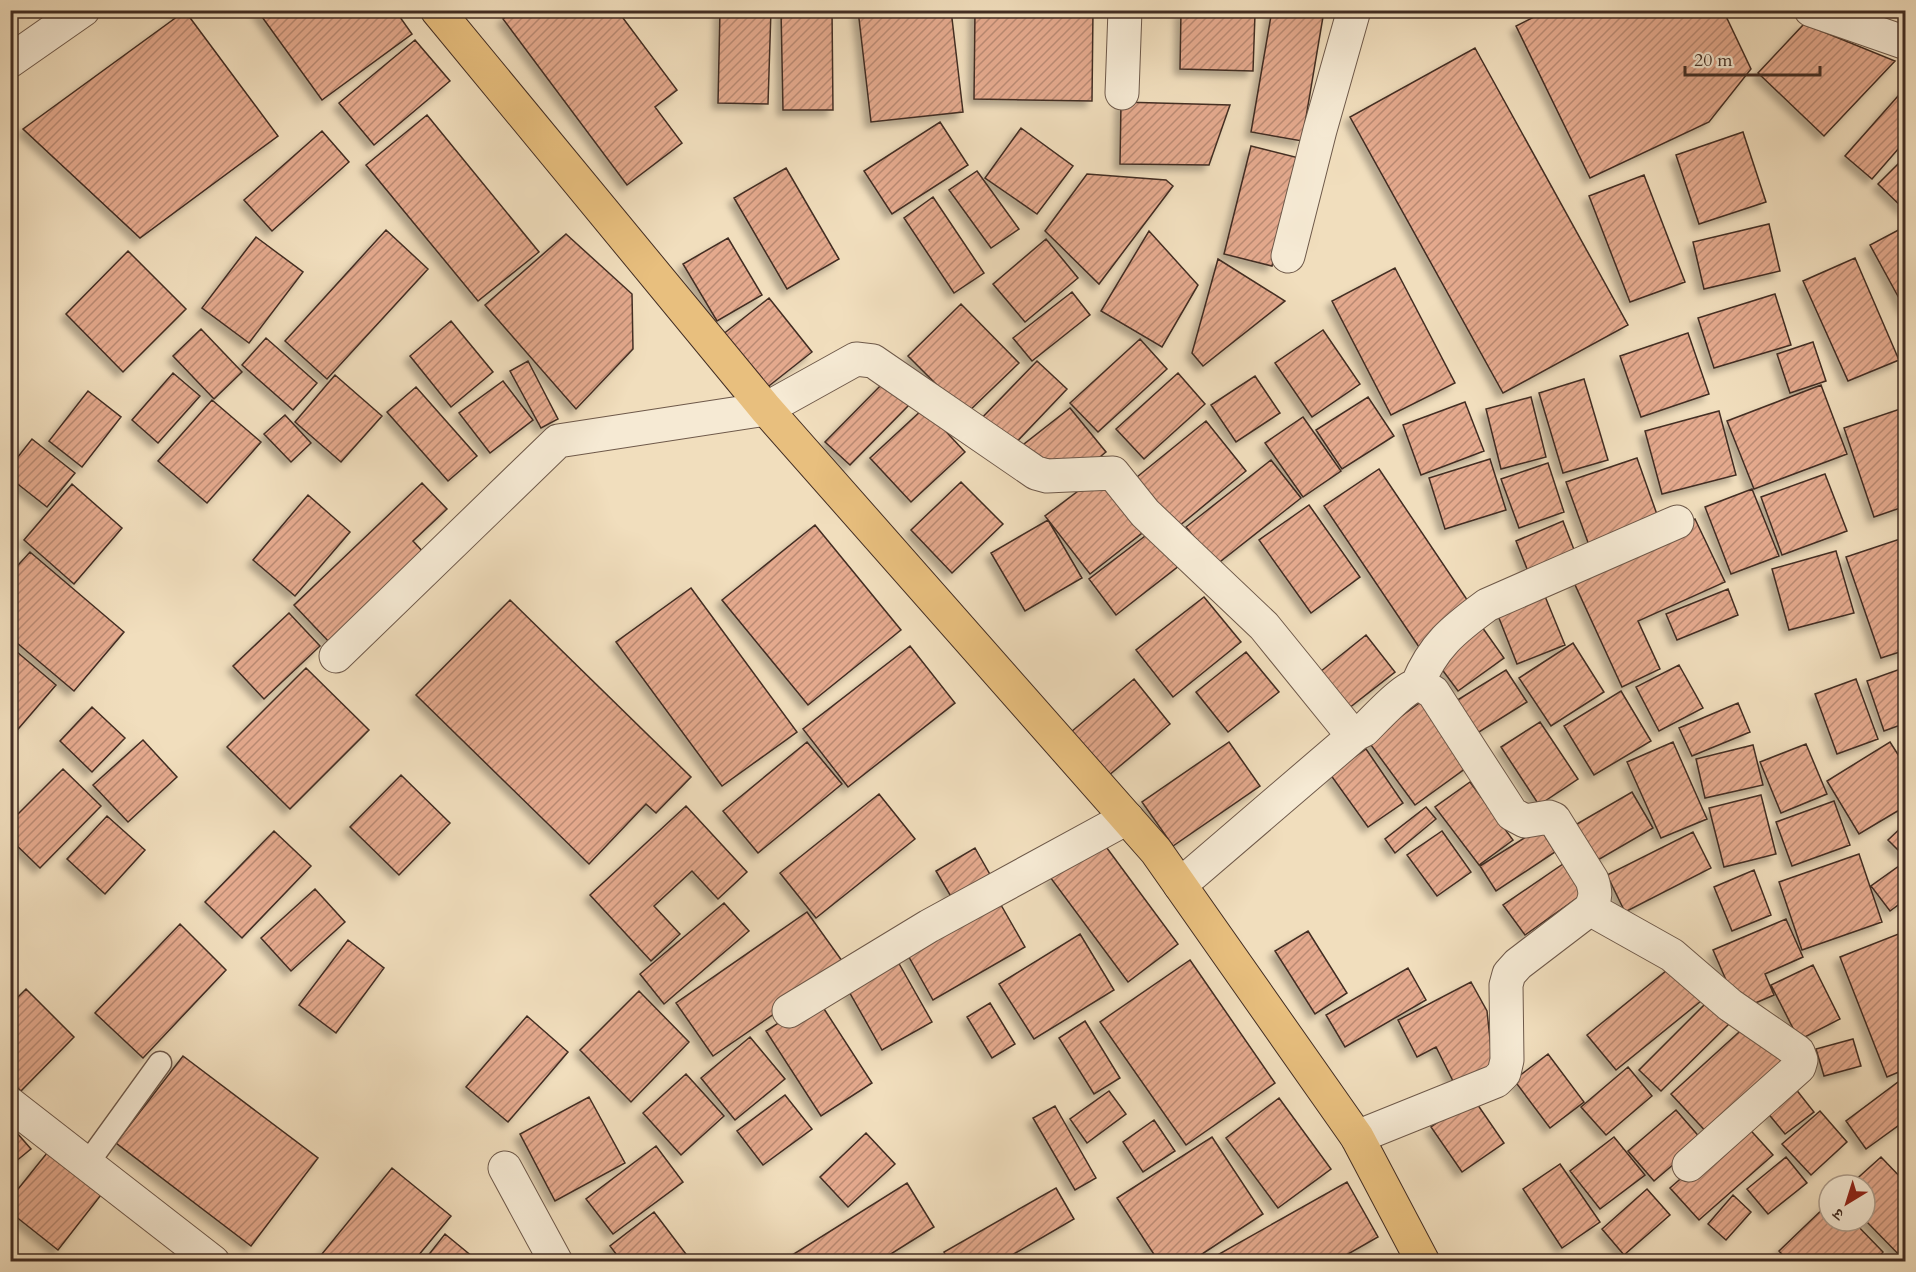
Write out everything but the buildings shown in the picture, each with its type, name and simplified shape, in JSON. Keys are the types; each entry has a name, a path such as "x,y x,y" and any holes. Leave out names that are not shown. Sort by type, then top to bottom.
{"main road":[{"path":"438,10 766,409 1156,851 1357,1137 1423,1262"}],"street":[{"path":"10,61 83,10"},
{"path":"1122,93 1125,10"},
{"path":"1288,256 1354,10"},
{"path":"1811,10 1905,43"},
{"path":"336,656 558,441 766,409 856,359 873,361 1036,473 1047,476 1113,473 1145,513 1264,626 1343,725 1356,734"},
{"path":"1417,686 1427,661 1443,642 1463,622 1487,605 1677,522"},
{"path":"1180,885 1356,734 1364,730 1407,690 1417,686 1424,686 1433,693 1512,814 1525,821 1548,817 1554,819 1558,824 1592,880 1596,890 1595,900 1590,909 1518,964 1509,974 1506,985 1507,1060 1504,1073 1496,1081 1357,1137"},
{"path":"789,1011 929,926 1127,818"},
{"path":"1590,909 1672,955 1730,1005 1798,1052 1801,1060 1799,1067 1689,1165"},
{"path":"10,1104 213,1262"},
{"path":"505,1168 556,1262"}],"lane":[{"path":"87,1164 160,1063"}]}
